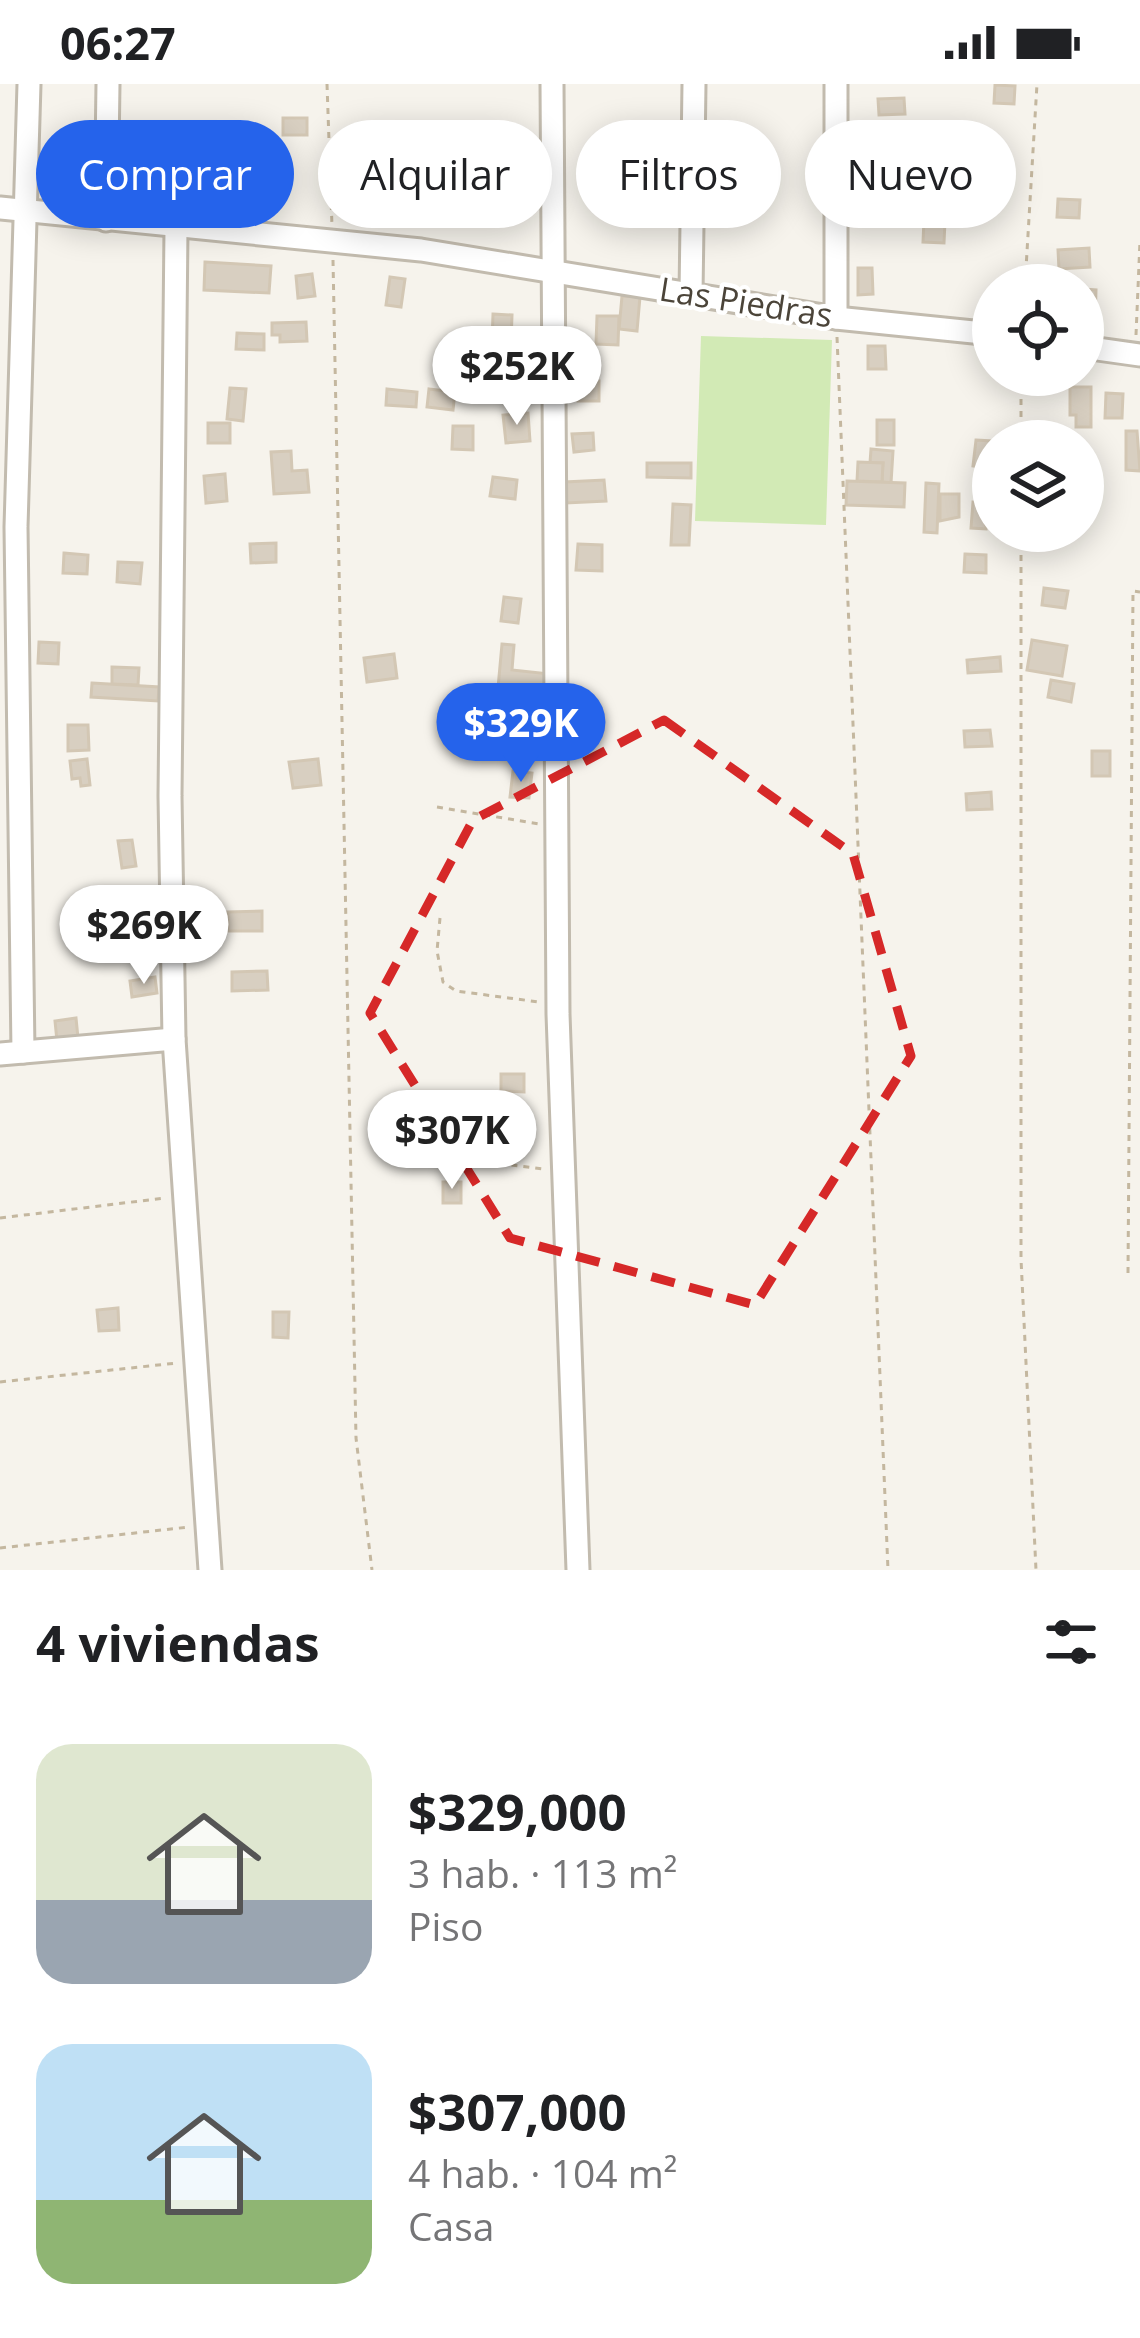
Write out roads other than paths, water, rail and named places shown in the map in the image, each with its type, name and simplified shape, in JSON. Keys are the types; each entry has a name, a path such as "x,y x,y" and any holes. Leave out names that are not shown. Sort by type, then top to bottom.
{"street":[{"path":"29,84 29,211 16,527 11,1053 174,1039"},
{"path":"107,120 108,84"},
{"path":"552,84 558,1004 578,1570"},
{"path":"691,294 694,84"},
{"path":"836,84 836,317"},
{"name":"Las Piedras","path":"0,208 36,212"},
{"name":"Las Piedras","path":"168,228 333,240 836,317 972,332"},
{"path":"176,229 170,772 174,1039 210,1570"},
{"path":"1104,350 1137,355"}]}
